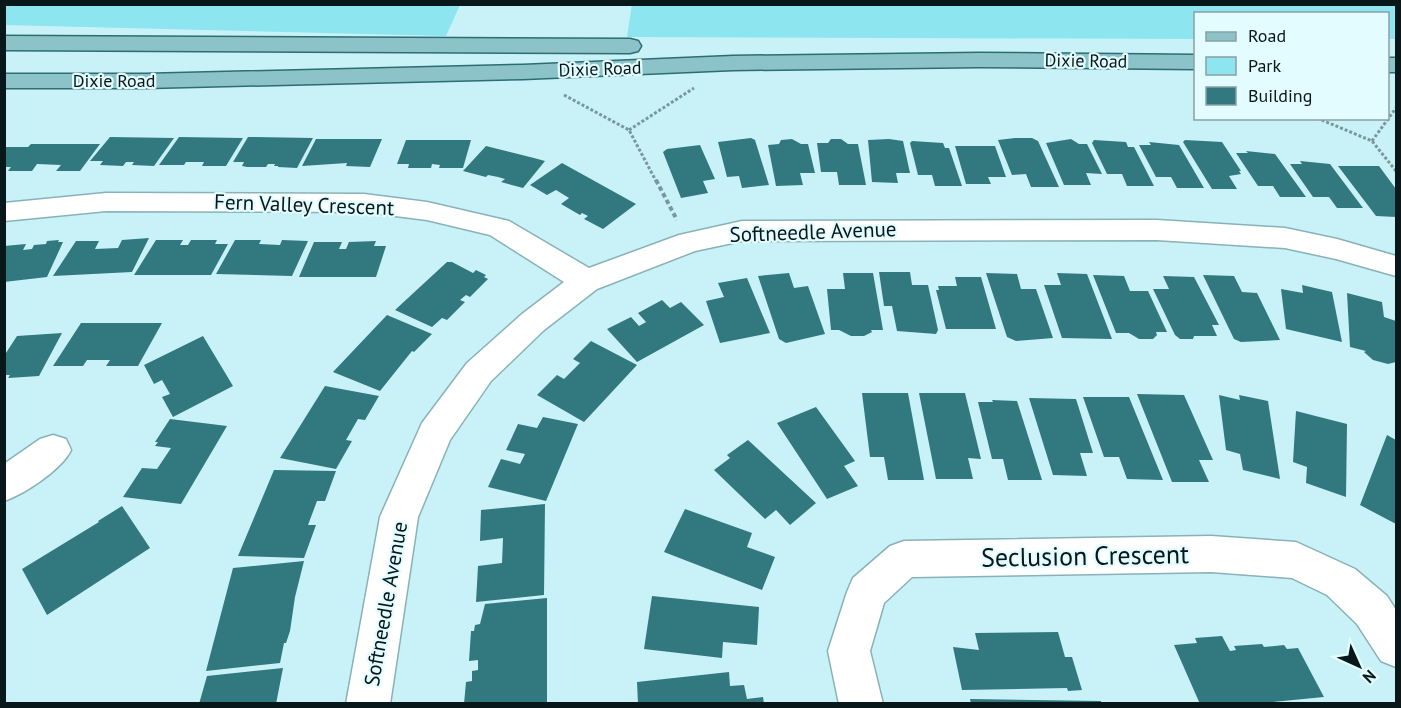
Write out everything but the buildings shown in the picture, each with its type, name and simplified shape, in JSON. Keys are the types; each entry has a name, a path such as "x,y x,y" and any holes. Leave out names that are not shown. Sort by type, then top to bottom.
{"main road":[{"name":"Dixie Road","path":"4,43 527,47 938,42 1194,43"},
{"path":"523,72 527,47"},
{"name":"Dixie Road","path":"4,81 145,81 523,72 733,63 979,60 1194,62"}],"street":[{"name":"Fern Valley Crescent","path":"4,212 106,201 364,203 427,211 499,228 586,281"},
{"name":"Softneedle Avenue","path":"368,704 399,517 435,433 479,372 533,322 586,281 689,242 742,231 1157,230 1285,238 1337,249 1396,266"},
{"path":"4,485 53,450"},
{"name":"Seclusion Crescent","path":"861,704 849,651 867,592 904,559 1211,554 1296,560 1341,582 1372,610 1396,646"}],"path":[{"path":"629,130 733,63"},
{"path":"523,72 629,130 689,242"},
{"path":"1322,120 1372,141 1396,171"},
{"path":"1372,141 1387,120"}],"green space":[{"path":"5,4 460,5 446,36 5,25"},
{"path":"632,4 1396,4 1396,39 1389,39 1389,12 1194,12 1194,39 627,37"}]}
